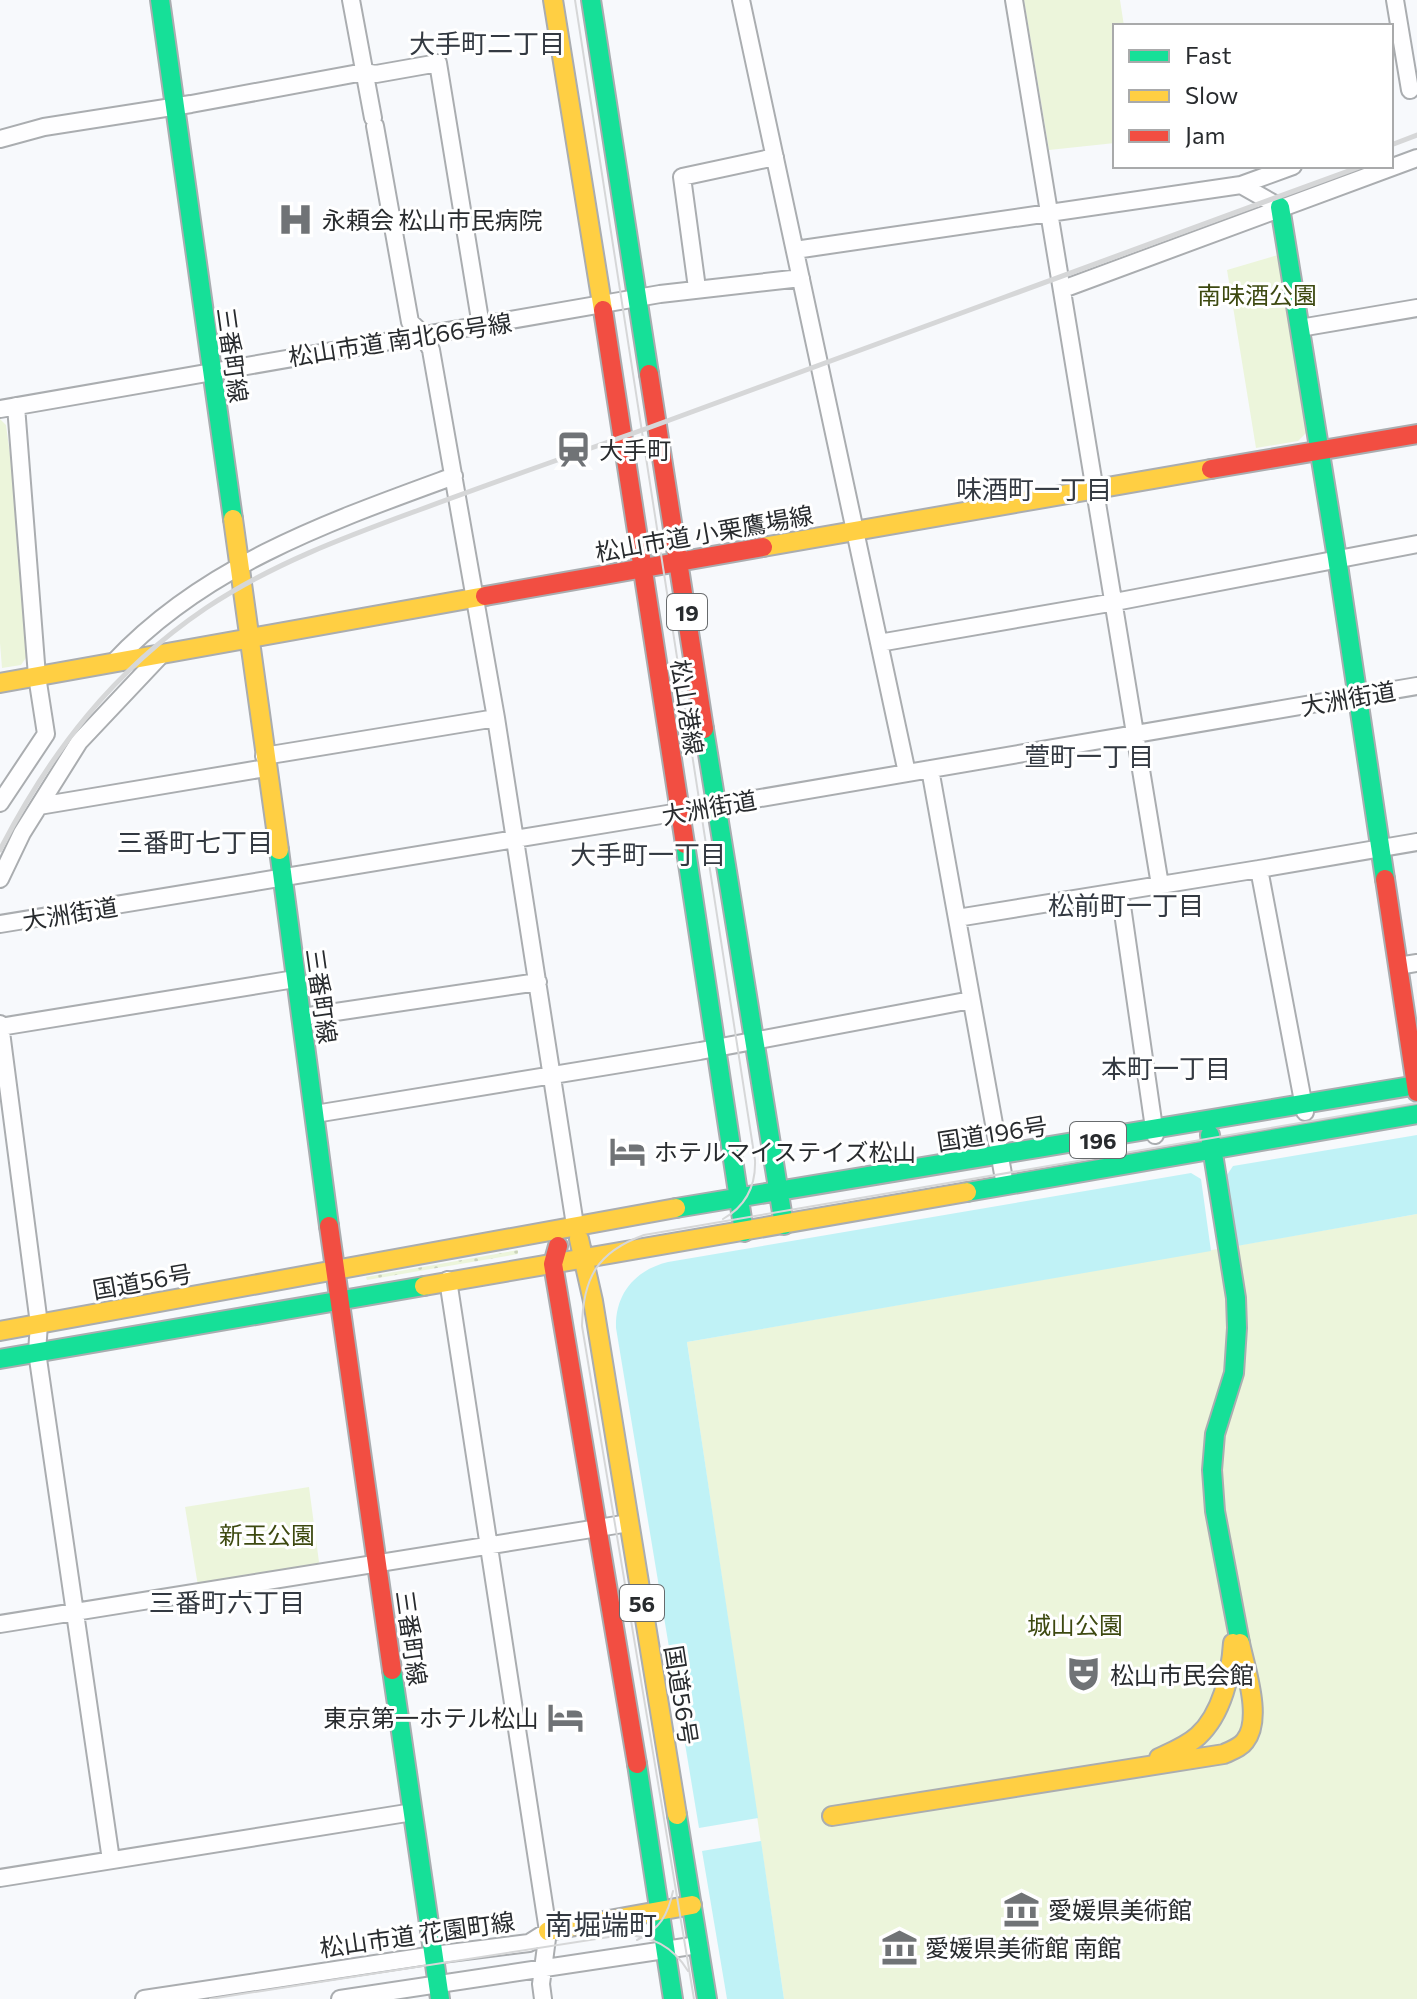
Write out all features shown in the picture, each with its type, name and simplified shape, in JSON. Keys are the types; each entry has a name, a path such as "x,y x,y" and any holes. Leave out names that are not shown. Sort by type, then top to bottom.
{"main road":[{"name":"三番町線","path":"160,0 302,1017 338,1300 439,1992"},
{"name":"松山港線","path":"553,0 744,1232"},
{"name":"松山港線","path":"591,0 784,1225"},
{"path":"1280,207 1381,848 1408,964 1417,1087"},
{"name":"松山市道 小栗鷹場線","path":"0,683 855,530 1417,434"},
{"name":"国道196号","path":"575,1225 1417,1087"},
{"name":"196","path":"584,1257 744,1232 1417,1114"},
{"path":"832,1816 1224,1754 1239,1747 1248,1738 1253,1719 1252,1698 1215,1511 1212,1470 1215,1434 1234,1373 1237,1345 1236,1298 1208,1121"},
{"path":"553,1264 560,1241 575,1225"},
{"name":"国道56号","path":"0,1331 575,1225 593,1301 707,1999"},
{"path":"593,1301 609,1268 619,1257 632,1250"},
{"path":"0,1359 584,1257"},
{"name":"56","path":"553,1264 673,1999"},
{"path":"1144,1766 1198,1735 1225,1689 1233,1661 1233,1613"},
{"path":"1198,1735 1204,1748 1224,1754"},
{"name":"松山市道 花園町線","path":"548,1931 692,1905"}],"street":[{"path":"351,0 410,322 423,334 431,350 496,718 575,1225"},
{"path":"741,0 907,773"},
{"path":"1014,0 1160,885"},
{"path":"1395,0 1412,79"},
{"path":"0,139 44,127 364,72 376,74 438,63 481,326"},
{"path":"697,288 682,177 775,157"},
{"path":"1393,167 1417,158"},
{"path":"795,250 1241,185 1288,168"},
{"path":"1063,289 1389,168"},
{"path":"1241,185 1280,207"},
{"name":"松山市道 南北66号線","path":"8,408 697,288 801,278"},
{"path":"1300,328 1417,308"},
{"path":"0,803 46,734 8,408"},
{"path":"113,663 182,602 239,565 344,516 454,476"},
{"path":"879,643 1417,544"},
{"path":"0,879 22,833 79,742 162,654"},
{"name":"大洲街道","path":"0,924 1417,686"},
{"path":"39,806 496,718"},
{"path":"930,769 1005,1185"},
{"path":"957,918 1417,842"},
{"path":"1259,869 1308,1133"},
{"path":"1120,892 1159,1158"},
{"path":"111,1860 37,1352 39,1324 0,1025 295,979"},
{"path":"302,1017 538,982"},
{"path":"315,1114 552,1076 971,1000"},
{"path":"448,1280 548,1931 541,1984 543,1999"},
{"path":"0,1624 629,1523"},
{"path":"0,1878 413,1812"},
{"name":"松山市道 花園町線","path":"144,1999 220,1993 433,1947 529,1943 548,1931"},
{"path":"340,1999 439,1992 543,1970 698,1945"}],"green space":[{"path":"1024,0 1120,0 1124,24 1113,24 1113,143 1049,150"},
{"name":"南味酒公園","path":"1278,255 1307,432 1298,441 1256,448 1227,270"},
{"path":"0,419 6,425 21,535 28,655 21,665 2,668 0,643"},
{"name":"城山公園","path":"1417,1214 1417,1999 784,1999 687,1342"},
{"path":"518,1250 518,1254 367,1280 366,1277"},
{"name":"新玉公園","path":"309,1487 319,1562 314,1568 198,1586 185,1507"}],"water":[{"path":"1417,1135 1417,1214 1237,1246 1227,1175 1233,1166"},
{"path":"1191,1173 1201,1179 1211,1251 687,1342 758,1818 699,1828 616,1328 619,1304 629,1285 646,1271 668,1262"},
{"path":"761,1841 784,1999 727,1999 702,1851"}],"tram line":[{"path":"575,0 755,1160 754,1179 748,1195 738,1208 723,1219"},
{"path":"694,1999 582,1326 590,1281 604,1259 644,1235 1417,1103"},
{"path":"637,1940 662,1920 673,1891"},
{"path":"210,1999 622,1935 642,1937 660,1944 675,1955 688,1971"}],"railway":[{"path":"1393,144 1417,135"},
{"path":"0,850 63,747 113,686 173,632 257,578 336,541 391,520 1357,168"}],"traffic: fast":[{"path":"160,0 233,519"},
{"path":"591,0 649,374"},
{"path":"1280,207 1385,879"},
{"path":"704,729 784,1225"},
{"path":"685,844 744,1232"},
{"path":"279,850 329,1226"},
{"path":"676,1208 1417,1085"},
{"path":"967,1192 1417,1114"},
{"path":"1210,1135 1236,1298 1237,1328 1234,1373 1215,1434 1212,1470 1215,1511 1240,1643"},
{"path":"0,1359 424,1286"},
{"path":"392,1670 440,1999"},
{"path":"637,1764 673,1999"},
{"path":"677,1815 707,1999"}],"traffic: slow":[{"path":"553,0 603,310"},
{"path":"763,547 1211,469"},
{"path":"233,519 279,850"},
{"path":"0,683 485,596"},
{"path":"424,1286 967,1192"},
{"path":"0,1331 676,1208"},
{"path":"579,1239 593,1301 677,1815"},
{"path":"1159,1758 1194,1740 1213,1717 1227,1680 1233,1643"},
{"path":"832,1816 1224,1754 1236,1749 1243,1743 1253,1720 1251,1693 1240,1643"},
{"path":"548,1931 692,1905"}],"traffic: jam":[{"path":"603,310 685,844"},
{"path":"649,374 704,729"},
{"path":"1211,469 1417,434"},
{"path":"485,596 763,547"},
{"path":"1385,879 1417,1092"},
{"path":"329,1226 392,1670"},
{"path":"558,1246 553,1264 637,1764"}],"place":[{"name":"永頼会 松山市民病院","path":"296,219"},
{"name":"大手町","path":"573,449"},
{"name":"ホテルマイステイズ松山","path":"628,1151"},
{"name":"松山市民会館","path":"1084,1674"},
{"name":"東京第一ホテル松山","path":"565,1717"},
{"name":"愛媛県美術館","path":"1022,1909"},
{"name":"愛媛県美術館 南館","path":"899,1947"}],"district":[{"name":"大手町二丁目","path":"487,42"},
{"name":"味酒町一丁目","path":"1034,488"},
{"name":"萱町一丁目","path":"1089,755"},
{"name":"三番町七丁目","path":"195,841"},
{"name":"大手町一丁目","path":"648,853"},
{"name":"松前町一丁目","path":"1126,904"},
{"name":"本町一丁目","path":"1166,1067"},
{"name":"三番町六丁目","path":"227,1601"},
{"name":"南堀端町","path":"601,1924"}]}
